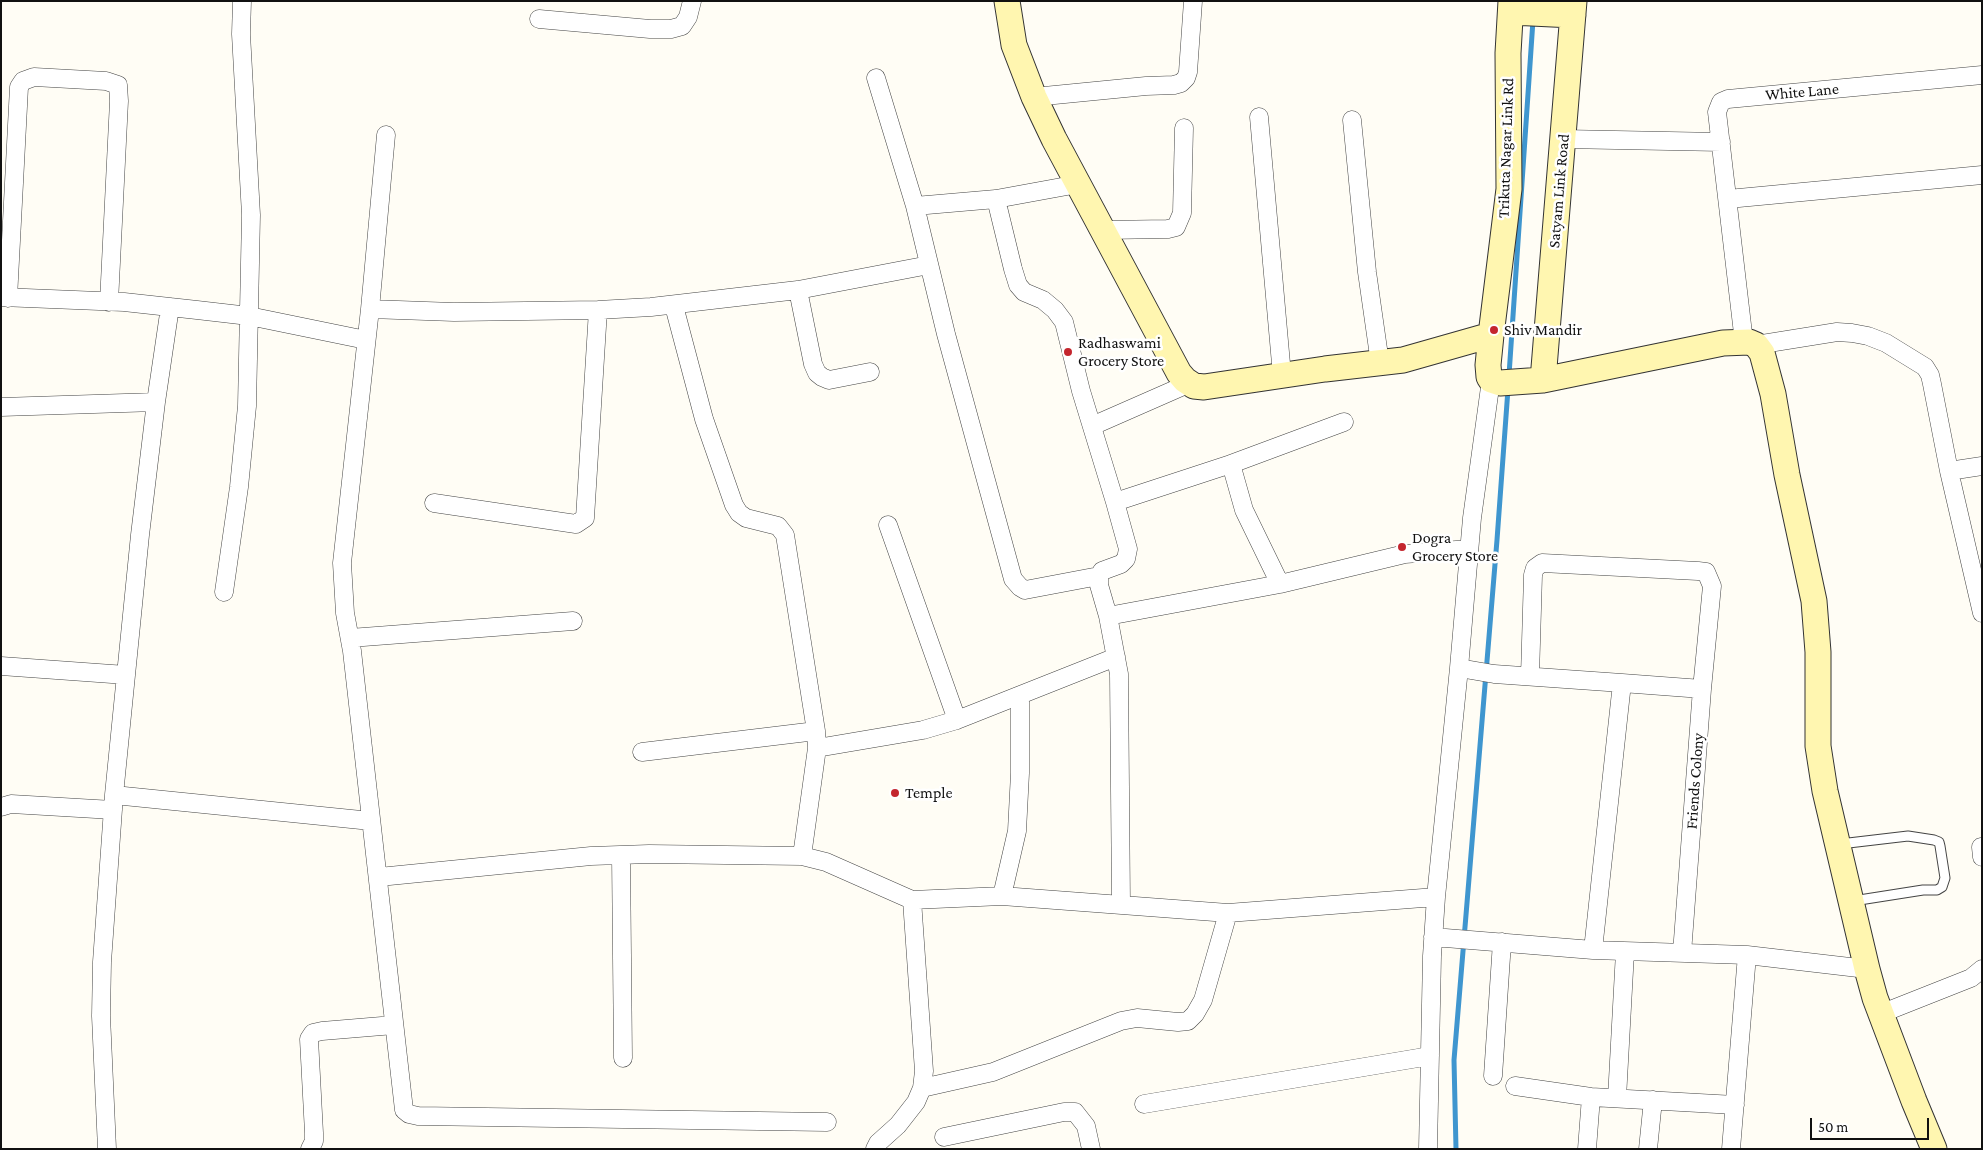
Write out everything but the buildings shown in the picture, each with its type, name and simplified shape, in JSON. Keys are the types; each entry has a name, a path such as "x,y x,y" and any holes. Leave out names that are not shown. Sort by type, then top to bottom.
{"main road":[{"path":"1007,1 1014,45 1034,96 1078,184 1179,373 1194,386 1204,387 1403,360 1491,336"},
{"path":"1516,8 1569,10"},
{"name":"Trikuta Nagar Link Rd","path":"1495,381 1488,372 1509,189 1508,53 1516,8"},
{"name":"Satyam Link Road","path":"1536,381 1563,139 1569,10"},
{"path":"1495,381 1536,381 1713,345 1750,344 1764,357 1773,394 1788,484 1814,601 1818,652 1818,746 1825,791 1867,969 1880,1014 1934,1149"}],"street":[{"path":"224,592 239,487 247,406 251,215 242,44 242,1"},
{"path":"539,19 650,29 671,29 682,26 688,17 692,1"},
{"path":"1034,96 1146,86 1174,86 1181,83 1186,78 1188,72 1193,1"},
{"name":"White Lane","path":"1750,344 1721,142 1718,107 1721,102 1982,75"},
{"path":"109,302 119,101 118,85 106,81 34,77 22,81 19,87 5,297 109,302 249,316 366,340"},
{"path":"876,78 915,206 946,334 1013,579 1025,590 1099,576"},
{"path":"1259,117 1282,375"},
{"path":"1352,120 1367,272 1380,363"},
{"path":"1103,230 1168,229 1176,227 1182,213 1184,128"},
{"path":"386,135 370,308 342,563 345,613 350,638 379,877 404,1110 409,1114 418,1116 827,1122"},
{"path":"1563,139 1721,142"},
{"path":"1728,199 1982,175"},
{"path":"915,206 996,199 1078,184"},
{"path":"996,199 1018,285 1024,292 1043,300 1055,310 1064,322 1081,392 1127,544 1126,559 1121,564 1102,570 1099,576 1099,585 1108,616 1119,674 1120,904"},
{"path":"370,308 454,312 598,310 674,306 798,290 929,265"},
{"path":"798,290 813,364 817,372 829,380 870,372"},
{"path":"674,306 704,420 734,505 738,513 746,518 778,526 785,535 816,730 817,748 802,856"},
{"path":"107,1149 101,1016 102,962 113,802 140,535 170,307"},
{"path":"434,503 576,524 585,518 598,310"},
{"path":"1750,344 1837,332 1852,332 1886,343 1925,367 1930,375 1949,471 1977,571 1982,613"},
{"path":"1428,1149 1436,897 1472,518 1495,381"},
{"path":"1092,426 1190,383"},
{"path":"1,406 156,402"},
{"path":"1115,502 1231,464 1344,422"},
{"path":"1231,464 1244,510 1280,584"},
{"path":"1949,471 1982,466"},
{"path":"888,525 957,720"},
{"path":"1108,616 1280,584 1405,554 1469,549"},
{"name":"Friends Colony","path":"1530,676 1533,575 1535,568 1542,563 1706,572 1712,586 1702,689 1682,953"},
{"path":"350,638 573,621"},
{"path":"817,748 923,730 957,720 1116,657"},
{"path":"1,666 126,675"},
{"path":"1459,668 1486,673 1702,689"},
{"path":"1594,950 1622,683"},
{"path":"1002,896 1016,832 1020,774 1020,696"},
{"path":"642,752 816,730"},
{"path":"1,807 11,804 113,802 372,821"},
{"path":"620,855 622,1058"},
{"path":"379,877 591,856 802,856 826,862 912,900 1002,896 1228,913 1436,897"},
{"path":"875,1149 898,1125 916,1102 922,1088 924,1071 912,900"},
{"path":"922,1088 993,1072 1122,1021 1137,1018 1178,1022 1188,1021 1195,1014 1203,1000 1228,913"},
{"path":"1434,937 1625,952 1747,956 1867,969"},
{"path":"1492,1076 1502,942"},
{"path":"1617,1098 1625,952"},
{"path":"1731,1149 1747,956"},
{"path":"1880,1014 1971,978 1982,969"},
{"path":"310,1149 314,1141 314,1132 309,1039 314,1033 322,1031 394,1025"},
{"path":"1144,1104 1430,1056"},
{"path":"1516,1086 1591,1097 1735,1105"},
{"path":"1587,1149 1591,1097"},
{"path":"1648,1149 1653,1100"},
{"path":"944,1137 1064,1112 1075,1112 1086,1126 1091,1149"}],"lane":[{"path":"1838,844 1908,836 1934,840 1939,842 1940,846 1945,878 1942,887 1937,890 1923,890 1851,901"}],"waterway":[{"path":"1509,375 1533,20"},
{"path":"1456,1149 1454,1060 1508,389"}],"place":[{"name":"Shiv Mandir","path":"1494,330"},
{"name":"Radhaswami Grocery Store","path":"1068,352"},
{"name":"Dogra Grocery Store","path":"1402,547"},
{"name":"Temple","path":"895,793"}]}
